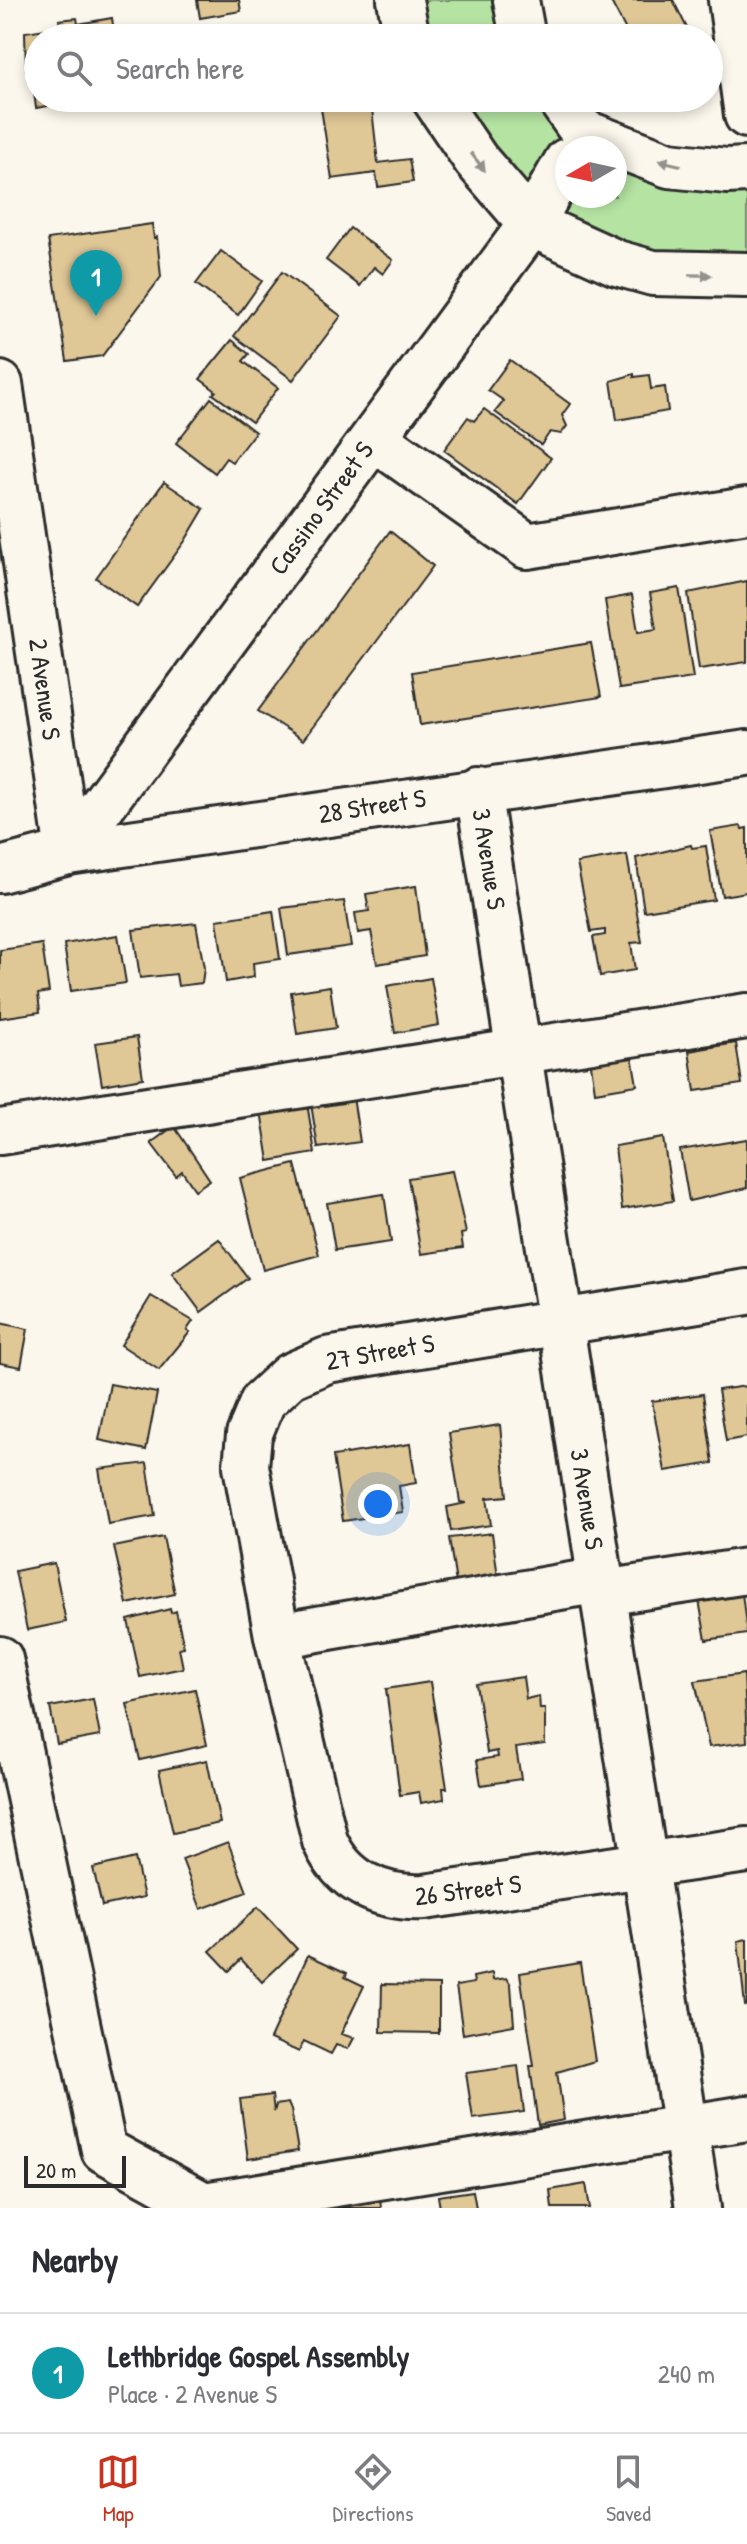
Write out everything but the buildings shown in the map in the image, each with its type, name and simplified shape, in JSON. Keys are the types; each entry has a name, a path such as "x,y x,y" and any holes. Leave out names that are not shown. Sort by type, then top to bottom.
{"street":[{"path":"400,0 404,24"},
{"path":"516,0 520,24"},
{"path":"731,0 747,115"},
{"path":"443,112 476,160 531,224 617,263 653,273 747,275"},
{"path":"571,135 669,165 747,170"},
{"name":"Cassino Street S","path":"68,852 531,224 571,135"},
{"name":"2 Avenue S","path":"0,384 68,852"},
{"path":"374,438 527,546 747,510"},
{"name":"28 Street S","path":"0,870 68,852 747,753"},
{"name":"3 Avenue S","path":"478,790 558,1322 647,1865 698,2208"},
{"path":"0,1132 747,1016"},
{"name":"27 Street S","path":"277,1636 246,1466 254,1417 269,1394 290,1376 327,1360 747,1292"},
{"path":"277,1636 601,1587 747,1571"},
{"name":"26 Street S","path":"277,1636 325,1841 339,1865 372,1890 400,1898 424,1897 747,1850"},
{"path":"0,1659 104,2150 204,2205 747,2118"}],"green space":[{"path":"400,0 516,0 520,24 404,24"},
{"path":"448,112 569,112 583,132 600,136 555,136 555,208 627,208 627,142 747,170 747,275 588,251"}],"place":[{"name":"Lethbridge Gospel Assembly","path":"96,316"}]}
